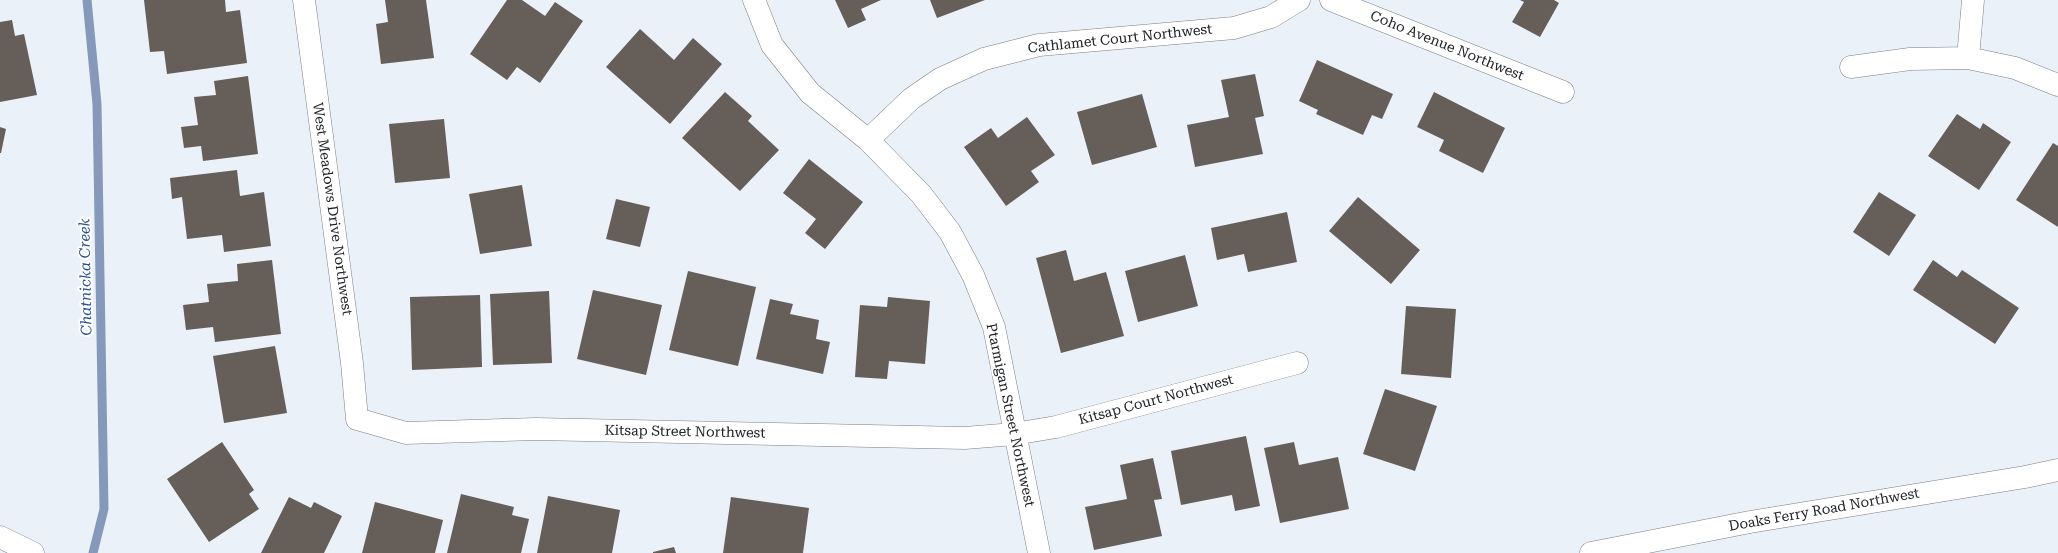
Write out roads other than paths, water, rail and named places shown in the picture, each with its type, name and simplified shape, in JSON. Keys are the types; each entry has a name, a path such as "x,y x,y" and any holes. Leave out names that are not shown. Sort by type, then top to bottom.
{"street":[{"name":"West Meadows Drive Northwest","path":"304,0 352,363 357,419"},
{"name":"Ptarmigan Street Northwest","path":"754,0 772,45 810,93 868,140 921,194 950,232 973,275 994,327 1014,434 1039,553"},
{"name":"Cathlamet Court Northwest","path":"868,140 911,99 940,79 984,59 1038,45 1234,28 1271,17 1298,0"},
{"name":"Coho Avenue Northwest","path":"1331,0 1563,92"},
{"path":"1968,58 1973,0"},
{"path":"1851,67 1910,59 1968,58 2015,68 2058,84"},
{"name":"Kitsap Court Northwest","path":"1014,434 1056,426 1297,363"},
{"name":"Kitsap Street Northwest","path":"357,419 406,433 536,429 965,438 1014,434"},
{"name":"Doaks Ferry Road Northwest","path":"1591,553 1750,522 2026,477 2058,470"},
{"path":"0,537 32,553"}],"waterway":[{"name":"Chatnicka Creek","path":"87,0 97,104 104,509 93,553"}]}
